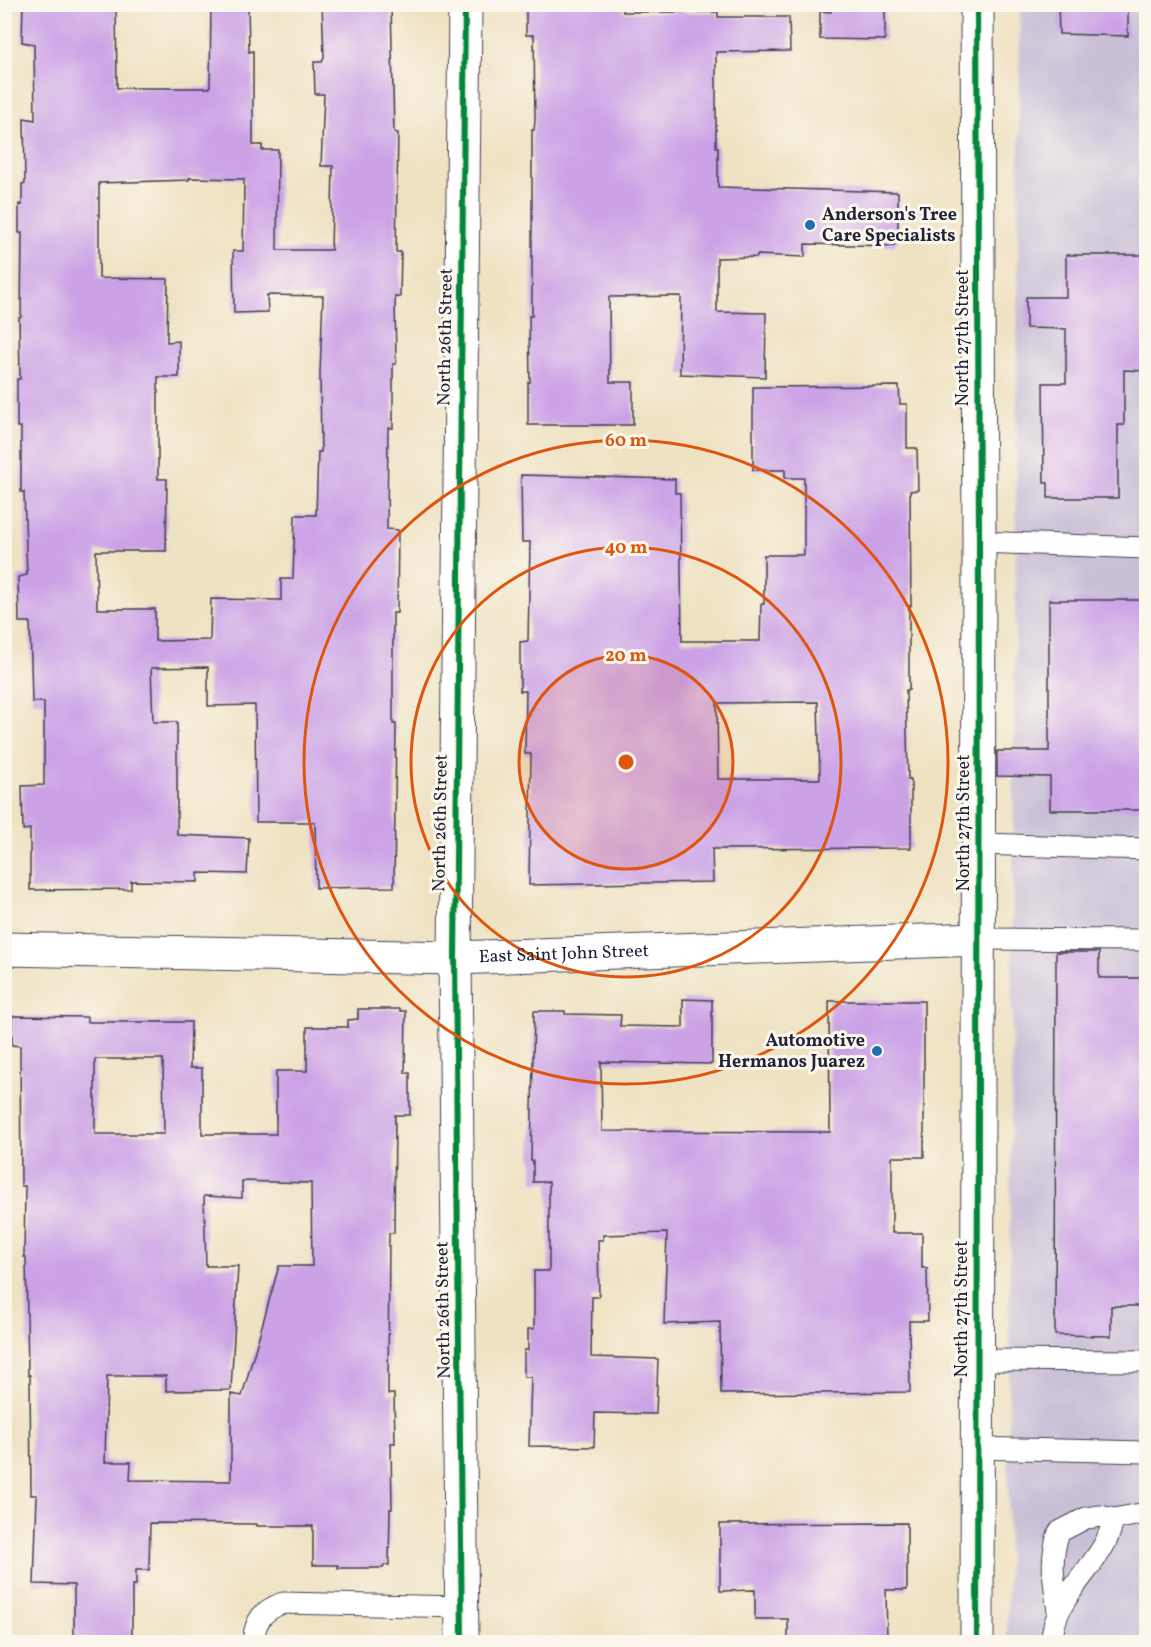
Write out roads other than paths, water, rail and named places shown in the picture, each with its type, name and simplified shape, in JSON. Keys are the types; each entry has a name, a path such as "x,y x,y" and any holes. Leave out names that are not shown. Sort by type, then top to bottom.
{"street":[{"name":"North 26th Street","path":"462,1642 455,958 465,4"},
{"name":"North 27th Street","path":"977,4 979,542 977,1642"},
{"name":"East Saint John Street","path":"4,949 455,958 979,939"}],"lane":[{"path":"979,542 1146,548"},
{"path":"979,844 1146,849"},
{"path":"979,939 1146,940"},
{"path":"977,1360 1146,1361"},
{"path":"977,1448 1146,1452"},
{"path":"1058,1611 1052,1566 1053,1548 1059,1532 1086,1518 1100,1516 1114,1519 1146,1513"},
{"path":"1052,1642 1052,1627 1058,1611 1105,1544 1114,1519"},
{"path":"254,1642 258,1621 269,1608 283,1603 462,1607"}],"place":[{"name":"Anderson's Tree Care Specialists","path":"810,225"},
{"name":"Automotive Hermanos Juarez","path":"877,1051"}]}
